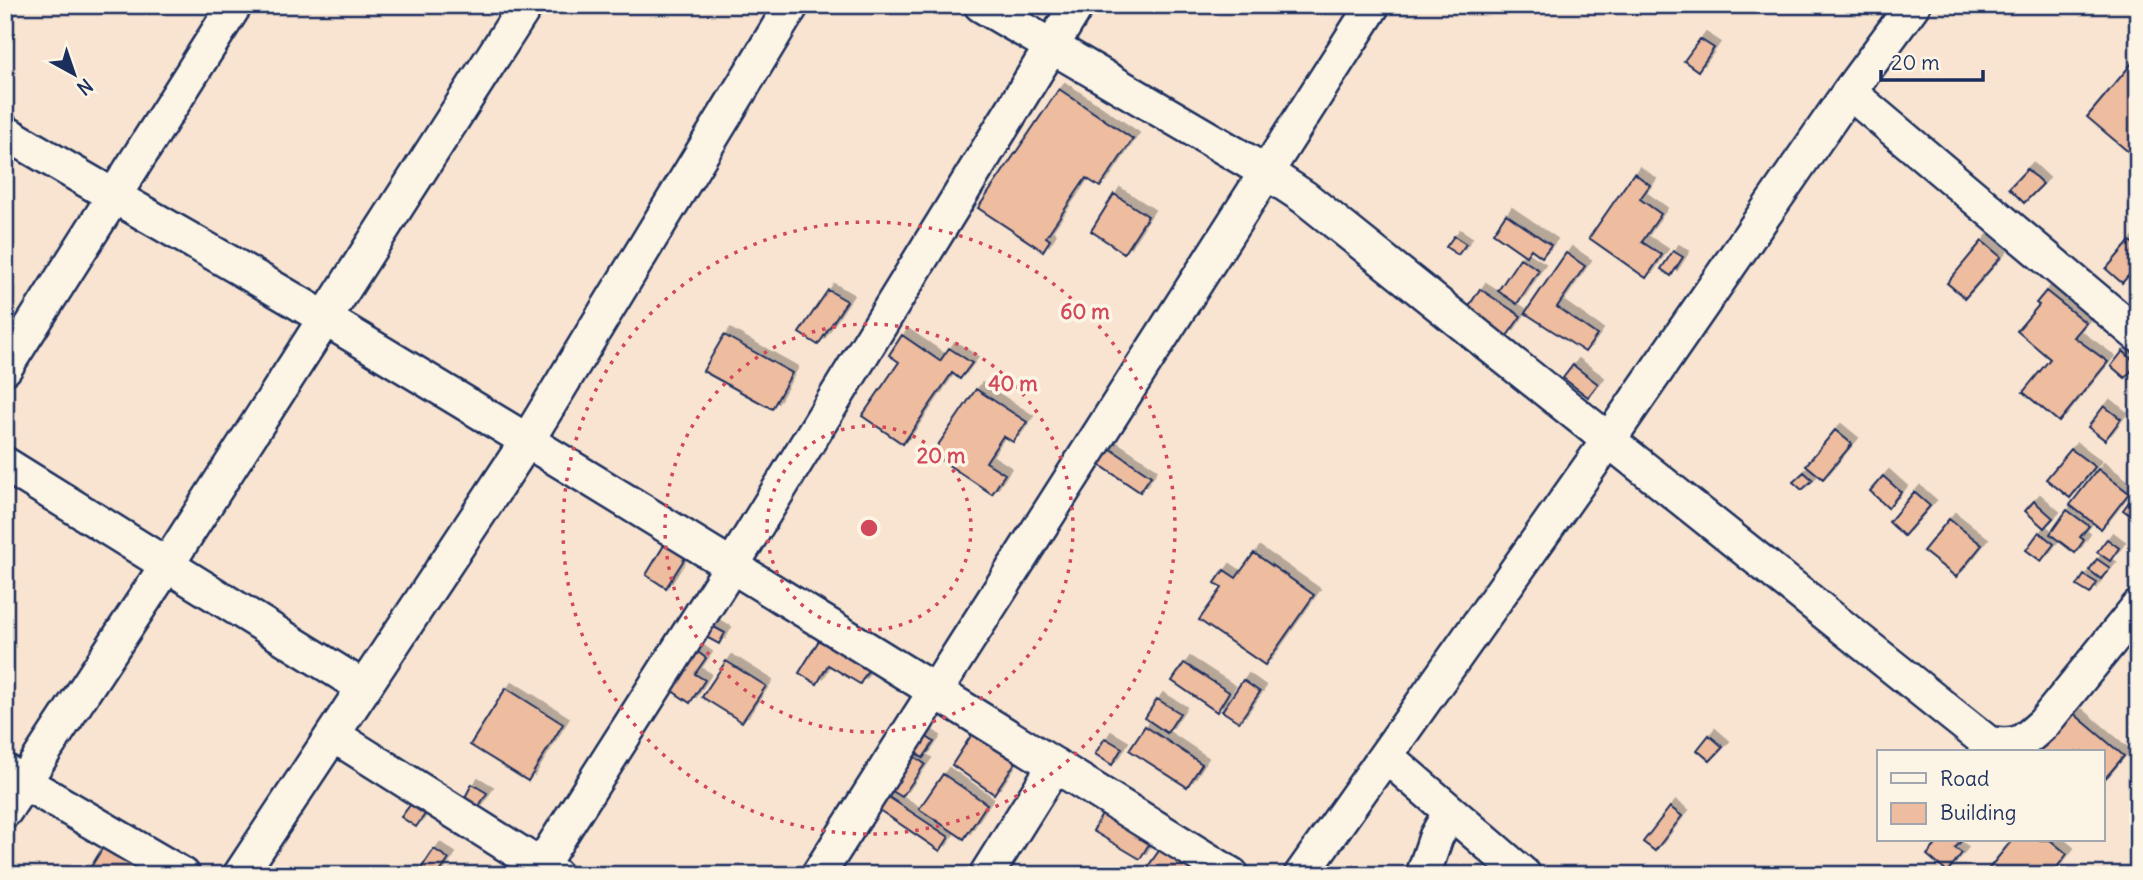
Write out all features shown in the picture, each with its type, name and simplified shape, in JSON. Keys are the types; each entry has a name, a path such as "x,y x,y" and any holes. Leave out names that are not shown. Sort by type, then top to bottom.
{"street":[{"path":"5,368 235,5"},
{"path":"5,811 15,777 167,565 526,5"},
{"path":"240,875 527,442 792,5"},
{"path":"981,5 1304,197 1987,743 2010,747 2029,737 2044,723 2138,607"},
{"path":"333,735 543,872 1077,5"},
{"path":"818,875 1373,5"},
{"path":"1301,875 1608,441 1849,92 1913,5"},
{"path":"1849,92 2138,335"},
{"path":"5,132 326,319 733,564 1232,875"},
{"path":"5,464 363,687"},
{"path":"1386,756 1524,875"},
{"path":"986,875 1055,765"},
{"path":"15,777 184,875"},
{"path":"1423,875 1436,837 1450,812"}],"building":[{"path":"1700,39 1714,48 1698,71 1684,61"},
{"path":"2133,62 2138,66 2138,160 2087,117"},
{"path":"1059,89 1133,139 1100,187 1086,178 1046,237 1050,240 1043,251 978,208"},
{"path":"2027,169 2043,184 2024,203 2009,188"},
{"path":"1634,173 1650,185 1640,199 1661,214 1642,242 1662,255 1646,278 1589,238"},
{"path":"1114,194 1148,216 1124,253 1091,231"},
{"path":"1506,214 1551,245 1542,257 1531,249 1526,256 1493,233"},
{"path":"1454,236 1466,244 1458,255 1446,247"},
{"path":"1982,241 2001,257 1965,298 1947,283"},
{"path":"2130,241 2138,248 2138,265 2122,283 2106,269"},
{"path":"1673,251 1683,257 1671,276 1661,269"},
{"path":"1566,253 1585,266 1557,307 1597,335 1585,352 1525,313"},
{"path":"1520,258 1539,270 1517,304 1498,291"},
{"path":"1480,289 1521,316 1507,336 1467,309"},
{"path":"828,290 847,301 818,345 799,333"},
{"path":"2046,291 2086,323 2074,337 2108,362 2059,422 2023,392 2050,359 2017,331 2039,305 2036,303"},
{"path":"724,335 792,373 772,409 703,371"},
{"path":"902,335 940,361 949,348 972,363 960,379 952,373 903,444 862,416 899,362 889,355"},
{"path":"2123,351 2137,364 2125,378 2111,366"},
{"path":"1573,365 1598,384 1588,397 1563,378"},
{"path":"976,389 1027,422 1013,442 1003,436 986,462 1005,474 992,494 932,454"},
{"path":"2104,406 2121,419 2105,440 2088,427"},
{"path":"1835,430 1852,444 1823,479 1806,465"},
{"path":"1108,447 1151,476 1140,492 1097,463"},
{"path":"2071,449 2095,467 2070,498 2046,479"},
{"path":"2098,469 2129,493 2101,529 2070,505"},
{"path":"1804,472 1813,480 1802,490 1793,482"},
{"path":"1883,476 1901,492 1888,508 1870,491"},
{"path":"2138,490 2138,521 2123,510"},
{"path":"1914,492 1930,506 1904,536 1889,522"},
{"path":"2034,501 2053,518 2044,528 2025,511"},
{"path":"2067,510 2089,526 2080,537 2084,540 2075,553 2050,534"},
{"path":"1949,519 1982,545 1956,577 1923,551"},
{"path":"2039,532 2054,544 2041,561 2026,550"},
{"path":"669,537 690,550 666,588 646,575"},
{"path":"2107,539 2119,548 2110,561 2097,552"},
{"path":"1254,553 1314,595 1265,665 1199,620 1222,588 1215,583 1224,570 1236,578"},
{"path":"2097,559 2110,568 2101,579 2089,570"},
{"path":"2084,575 2097,583 2090,594 2077,586"},
{"path":"703,621 725,633 719,644 697,632"},
{"path":"821,637 870,667 860,684 828,665 817,684 799,673"},
{"path":"688,645 706,658 695,674 705,680 690,703 662,684"},
{"path":"726,661 766,686 742,722 702,697"},
{"path":"1184,663 1229,692 1217,712 1172,681"},
{"path":"1243,680 1260,692 1239,722 1222,711"},
{"path":"506,688 563,724 528,781 470,745"},
{"path":"1157,699 1180,713 1167,733 1145,718"},
{"path":"2072,712 2124,756 2104,780 2104,750 2039,750"},
{"path":"1145,726 1202,764 1187,787 1129,750"},
{"path":"976,728 1019,757 994,794 952,765"},
{"path":"921,733 934,742 923,758 910,749"},
{"path":"1709,735 1723,747 1710,761 1697,750"},
{"path":"1105,738 1122,748 1112,765 1095,754"},
{"path":"909,753 925,764 902,797 886,787"},
{"path":"943,774 987,804 964,839 919,809"},
{"path":"472,784 487,793 476,811 462,803"},
{"path":"881,792 949,837 940,851 872,805"},
{"path":"414,800 428,810 416,827 401,817"},
{"path":"1670,807 1682,816 1655,851 1643,842"},
{"path":"1104,811 1152,839 1140,859 1093,831"},
{"path":"1938,842 1960,842 1955,848 1962,853 1947,872 1927,855"},
{"path":"2010,842 2052,842 2067,854 2051,875 1989,875 1986,872"},
{"path":"105,844 153,875 86,875"},
{"path":"1163,845 1207,875 1142,875"},
{"path":"434,849 449,859 438,875 427,875 420,870"}]}
